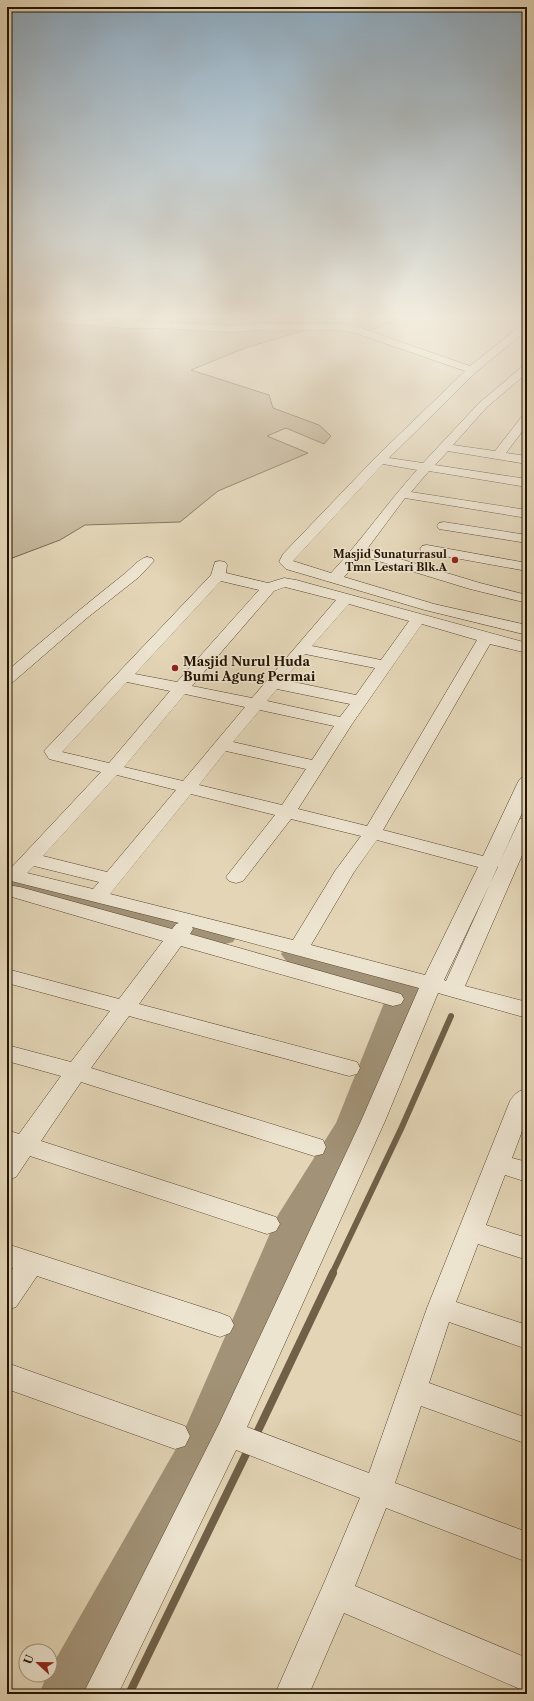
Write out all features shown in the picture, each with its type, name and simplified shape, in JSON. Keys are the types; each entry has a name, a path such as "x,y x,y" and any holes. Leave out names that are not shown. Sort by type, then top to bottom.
{"street":[{"path":"444,397 380,460 287,559 286,562 291,566 334,579 430,606 527,630"},
{"path":"334,579 359,551 402,494 483,405 492,397"},
{"path":"498,455 527,417"},
{"path":"514,435 527,437"},
{"path":"445,447 527,460"},
{"path":"380,460 424,470 527,488"},
{"path":"424,470 527,483"},
{"path":"402,494 527,514"},
{"path":"413,566 460,503"},
{"path":"444,526 527,539"},
{"path":"426,549 527,567"},
{"path":"359,551 476,586 527,599"},
{"path":"7,679 82,615 134,574 147,561"},
{"path":"269,588 219,571 124,676 53,751 55,755 60,758 372,833 490,864"},
{"path":"10,880 112,770 180,688 269,588 284,582 296,584 345,599 527,648"},
{"path":"98,896 224,745 255,704 345,599"},
{"path":"236,877 286,813 344,723 361,701 418,618"},
{"path":"298,949 345,870 372,833 486,638"},
{"path":"301,649 385,665"},
{"path":"124,676 344,723"},
{"path":"273,683 361,701"},
{"path":"224,745 317,766"},
{"path":"100,1694 245,1440 373,1121 431,985 490,864 527,782"},
{"path":"453,990 527,824"},
{"path":"30,859 112,879"},
{"path":"10,880 98,896 184,928 393,999"},
{"path":"10,880 13,891 184,928 298,949 527,1010"},
{"path":"7,1170 16,1142 76,1072 184,928"},
{"path":"7,976 349,1068"},
{"path":"7,1053 76,1072 314,1147"},
{"path":"292,1694 336,1594 378,1490 440,1308 499,1163 522,1101 527,1097"},
{"path":"16,1142 267,1224"},
{"path":"499,1163 527,1172"},
{"path":"472,1231 527,1248"},
{"path":"7,1299 19,1259 220,1325"},
{"path":"440,1308 527,1336"},
{"path":"7,1376 175,1436"},
{"path":"412,1390 527,1431"},
{"path":"245,1440 527,1547"},
{"path":"336,1594 527,1676"}],"shaded area":[{"path":"7,397 270,397 273,408 319,425 331,436 324,444 286,428 267,436 308,453 218,491 180,522 85,525 60,540 7,560"}],"waterway":[{"path":"7,881 221,934"},
{"path":"67,1694 195,1463 299,1215 354,1127 409,987 299,954"},
{"path":"332,1274 401,1129 451,1016"},
{"path":"255,1437 333,1273"},
{"path":"129,1694 249,1448"}],"place":[{"name":"Masjid Sunaturrasul Tmn Lestari Blk.A","path":"455,560"},
{"name":"Masjid Nurul Huda Bumi Agung Permai","path":"175,668"}]}
